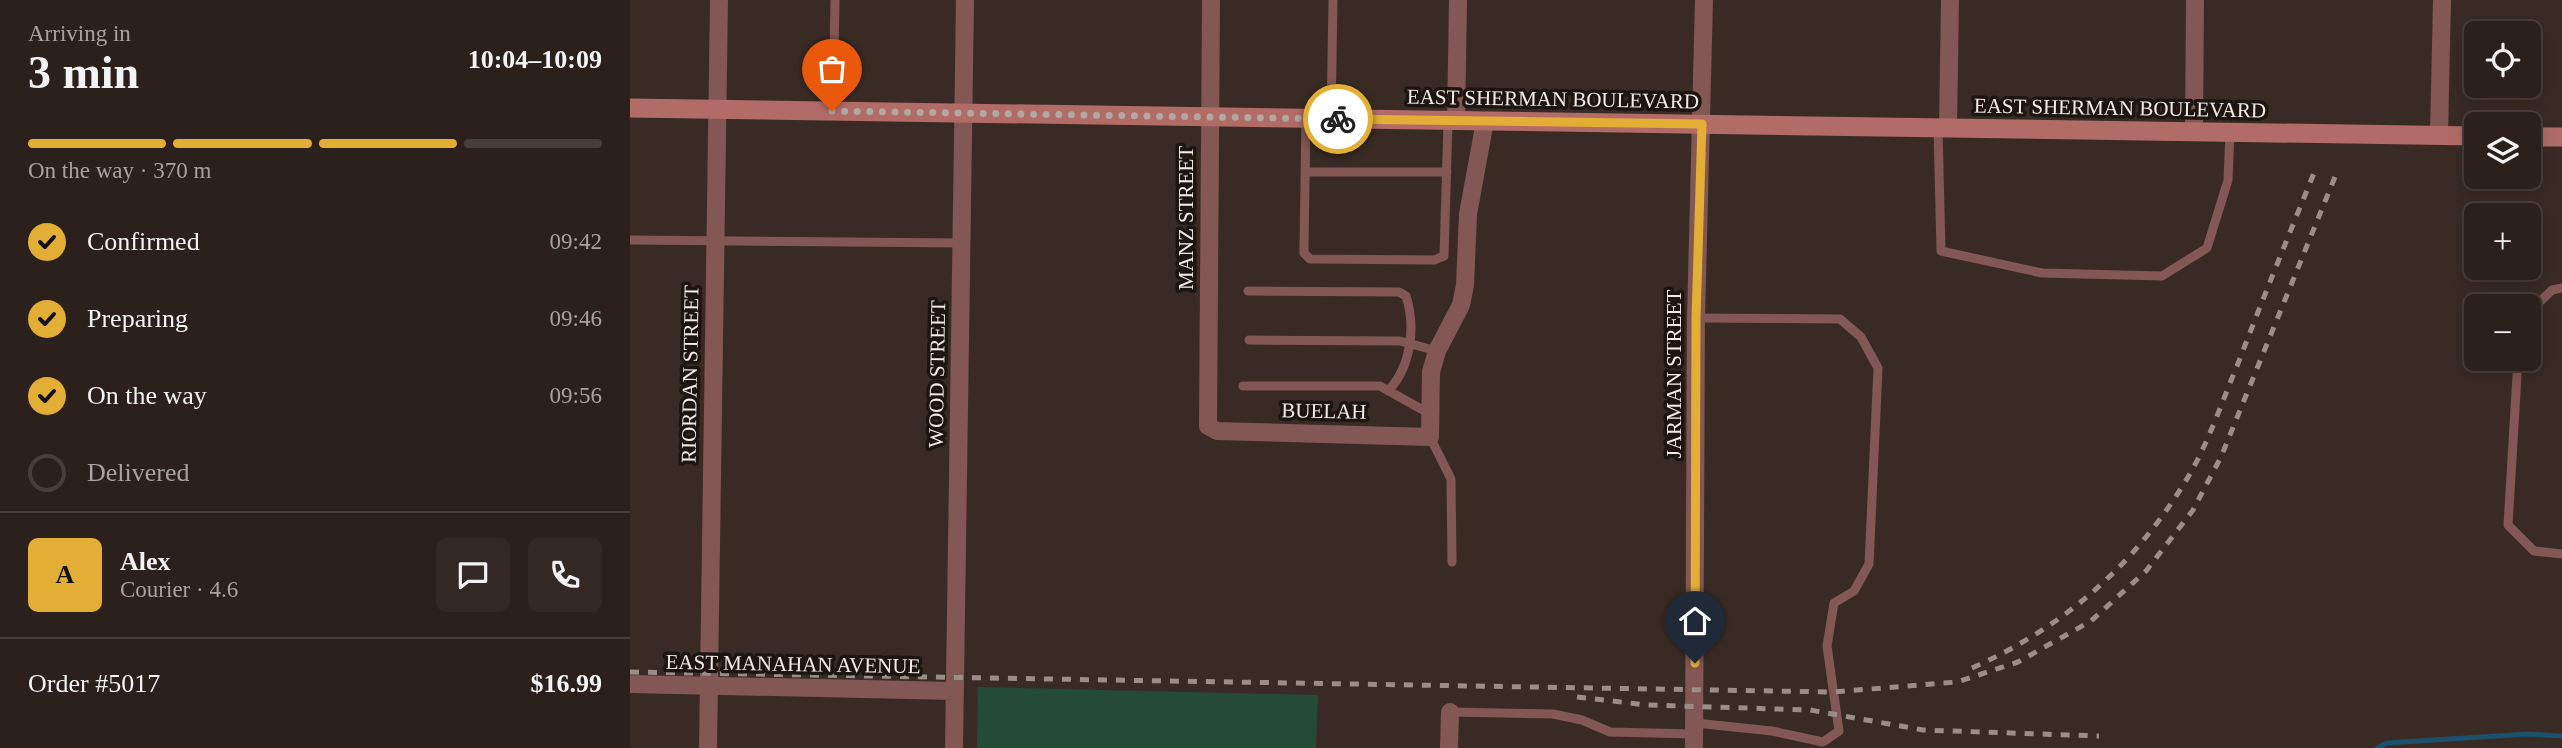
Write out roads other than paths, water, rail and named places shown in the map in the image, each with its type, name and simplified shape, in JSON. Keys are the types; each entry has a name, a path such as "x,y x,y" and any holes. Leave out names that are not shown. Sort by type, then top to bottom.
{"main road":[{"name":"EAST SHERMAN BOULEVARD","path":"630,108 2464,136"},
{"path":"2541,137 2562,137"}],"street":[{"name":"RIORDAN STREET","path":"708,748 719,0"},
{"name":"WOOD STREET","path":"954,748 965,0"},
{"name":"MANZ STREET","path":"1210,0 1208,426 1217,431"},
{"path":"1452,121 1458,0"},
{"name":"JARMAN STREET","path":"1694,735 1696,318 1704,0"},
{"path":"1943,128 1950,0"},
{"path":"2194,131 2195,0"},
{"path":"2439,135 2442,0"},
{"path":"1430,437 1431,372 1437,351 1461,305 1465,285 1468,214 1485,121"},
{"name":"BUELAH","path":"1217,431 1430,437"},
{"name":"EAST MANAHAN AVENUE","path":"630,684 954,691"},
{"path":"1449,748 1450,712"}],"lane":[{"path":"832,111 835,0"},
{"path":"1331,119 1333,0"},
{"path":"1306,118 1304,253 1310,260 1434,260 1444,256 1452,121"},
{"path":"1943,128 1941,251 2042,273 2162,276 2207,248 2228,180 2230,132"},
{"path":"1305,172 1447,172"},
{"path":"630,240 962,243"},
{"path":"2541,301 2552,290 2562,288"},
{"path":"1248,291 1399,292 1406,296 1409,303 1407,363 1400,378 1388,391"},
{"path":"1450,712 1553,714 1583,720 1610,732 1694,735 1772,731 1824,745 1839,731 1827,646 1834,603 1854,592 1869,564 1878,368 1861,337 1840,319 1696,318"},
{"path":"1249,340 1409,343 1437,351"},
{"path":"2517,371 2508,525 2534,551 2562,554"},
{"path":"1243,386 1380,386 1430,414"},
{"path":"1430,437 1451,479 1452,562"}],"waterway":[{"path":"2377,748 2387,743 2528,734 2562,736"}],"railway":[{"path":"630,672 1833,692 1957,682 2018,662 2091,621 2146,571 2193,510 2221,457 2337,172"},
{"path":"1972,668 2036,634 2093,592 2118,568 2165,513 2193,469 2207,440 2314,173"},
{"path":"1577,697 1647,705 1810,710 1923,730 2099,736"}]}
